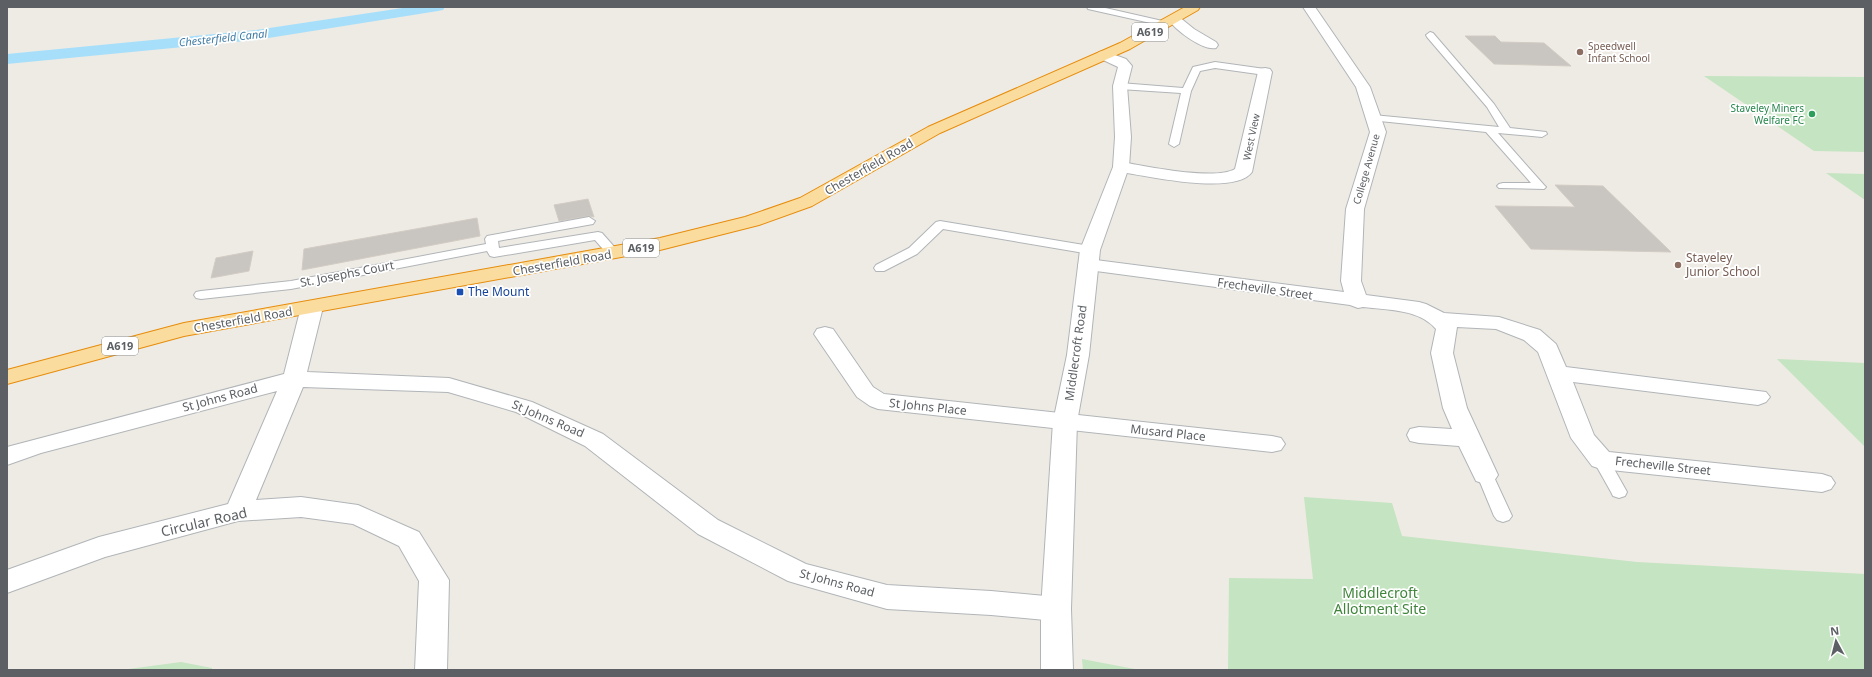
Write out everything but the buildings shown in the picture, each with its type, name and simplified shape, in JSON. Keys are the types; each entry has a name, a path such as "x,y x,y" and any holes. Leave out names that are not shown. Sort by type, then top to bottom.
{"highway":[{"name":"Chesterfield Road","path":"7,377 96,352 184,330 613,254 699,236 778,213 806,202 934,130 1125,46 1194,7"}],"street":[{"name":"College Avenue","path":"1309,7 1363,87 1378,132 1355,210 1351,281 1358,302"},
{"path":"1169,22 1211,45"},
{"name":"Middlecroft Road","path":"1057,670 1056,609 1065,422 1078,355 1089,258 1122,167 1123,137 1120,86 1124,64 1117,59 1104,55"},
{"name":"West View","path":"1122,167 1215,180 1240,176 1243,172 1265,72"},
{"name":"Frecheville Street","path":"1089,258 1358,302 1419,308 1439,319 1499,323 1532,334 1548,349 1583,438 1601,460 1822,483"},
{"path":"238,511 294,379 312,308"},
{"path":"1439,319 1446,328 1442,353 1455,408 1485,475"},
{"name":"St Johns Place","path":"825,334 865,392 878,401 1065,422"},
{"path":"1558,373 1758,397"},
{"name":"St Johns Road","path":"7,456 34,447 294,379 449,385 524,407 594,440 708,527 798,573 887,597 991,603 1056,609"},
{"name":"Musard Place","path":"1065,422 1272,444"},
{"path":"1419,435 1468,438"},
{"name":"Circular Road","path":"7,582 99,548 238,511 300,507 358,515 409,538 434,580 431,670"}],"lane":[{"path":"1091,7 1169,22"},
{"path":"1430,35 1491,106 1506,130"},
{"name":"West View","path":"1174,144 1186,92 1196,69 1199,67 1215,65 1265,72"},
{"path":"1120,86 1186,92"},
{"path":"1373,118 1542,134"},
{"path":"1490,129 1540,187 1503,186"},
{"name":"St. Josephs Court","path":"590,221 491,239 494,253 598,236 613,254"},
{"path":"880,268 913,250 940,225 1089,258"},
{"name":"St. Josephs Court","path":"200,295 291,285 492,246"},
{"path":"1601,460 1619,492"},
{"path":"1485,475 1503,516"}],"green space":[{"name":"Staveley Miners Welfare FC","path":"1704,76 1865,77 1865,152 1814,151"},
{"path":"1826,173 1865,174 1865,200"},
{"path":"1777,359 1865,363 1865,447"},
{"name":"Middlecroft Allotment Site","path":"1304,497 1392,503 1402,536 1637,562 1865,574 1865,670 1228,670 1229,578 1313,579"},
{"path":"1082,659 1140,670 1083,670"},
{"path":"181,662 212,668 212,670 121,670"}],"waterway":[{"name":"Chesterfield Canal","path":"7,59 256,35 438,7"}],"place":[{"name":"Speedwell Infant School","path":"1580,52"},
{"name":"Staveley Miners Welfare FC","path":"1812,114"},
{"name":"Staveley Junior School","path":"1678,265"},
{"name":"The Mount","path":"460,292"}]}
